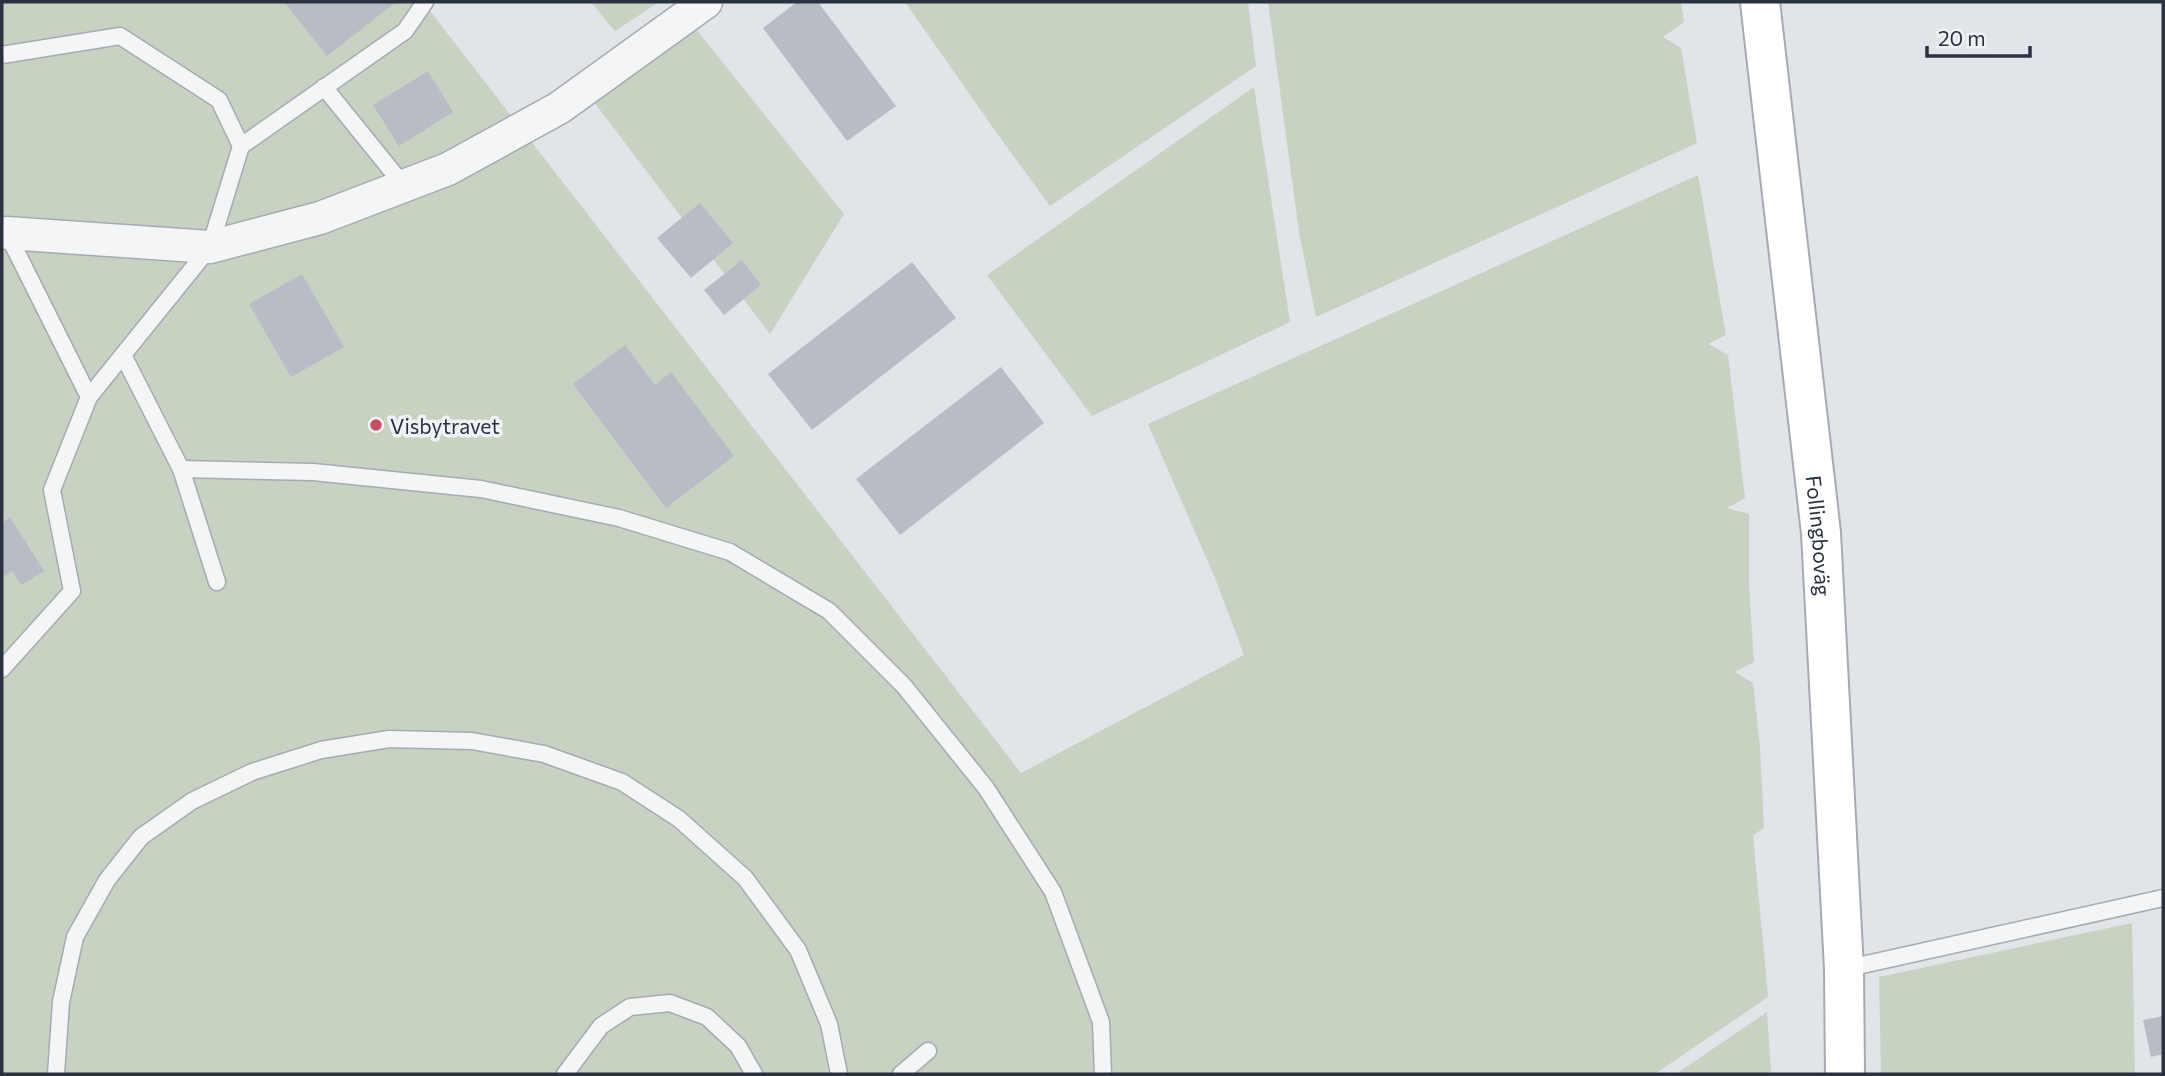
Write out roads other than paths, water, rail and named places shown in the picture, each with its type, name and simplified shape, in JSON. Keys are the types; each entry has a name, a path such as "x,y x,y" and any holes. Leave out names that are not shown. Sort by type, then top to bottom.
{"main road":[{"name":"Follingboväg","path":"1760,2 1821,533 1844,969 1845,1074"}],"street":[{"path":"4,232 210,247 320,218 448,169 559,108 706,2"}],"lane":[{"path":"2,669 72,591 52,490 89,397 210,247 240,146 405,31 425,2"},
{"path":"2,55 121,37 219,100 240,146"},
{"path":"324,87 404,186"},
{"path":"4,232 89,397"},
{"path":"123,355 181,469 217,582"},
{"path":"181,469 313,472 481,489 619,518 730,552 829,611 904,686 978,778 1053,892 1101,1022 1103,1074"},
{"path":"56,1074 61,1002 75,937 107,880 141,837 192,801 252,772 321,750 389,739 472,741 544,754 622,782 679,819 745,878 798,950 829,1024 839,1074"},
{"path":"1844,969 2163,898"},
{"path":"565,1074 601,1026 630,1007 670,1003 707,1017 738,1046 754,1074"},
{"path":"901,1074 928,1051"}],"place":[{"name":"Visbytravet","path":"376,425"}]}
